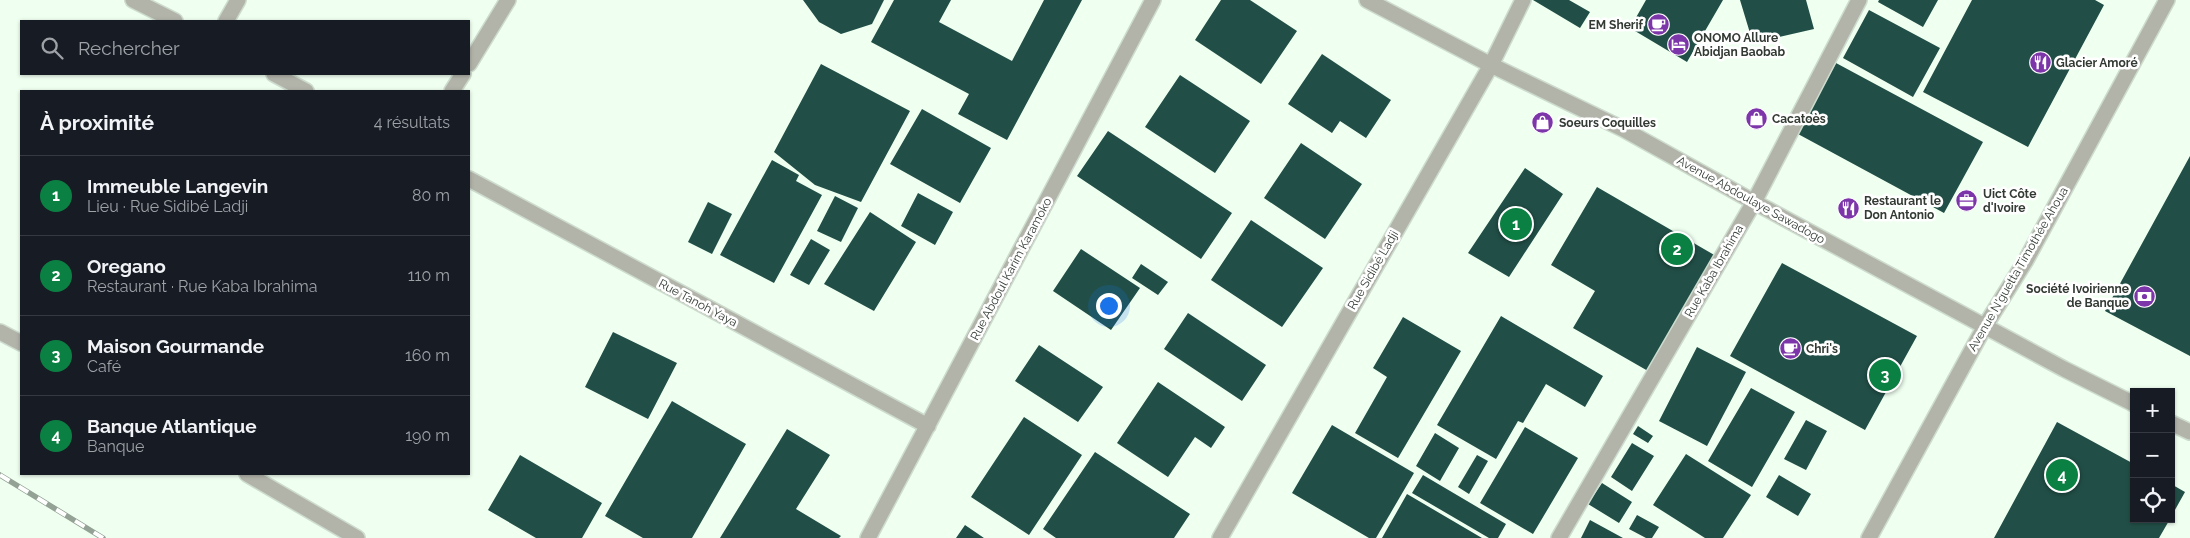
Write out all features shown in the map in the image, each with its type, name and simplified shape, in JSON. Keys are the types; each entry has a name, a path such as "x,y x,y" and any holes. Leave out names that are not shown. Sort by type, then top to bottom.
{"street":[{"path":"133,0 173,20"},
{"path":"227,20 238,0"},
{"path":"470,62 508,0"},
{"name":"Rue Abdoul Karim Karamoko","path":"868,538 1153,0"},
{"name":"Avenue Abdoulaye Sawadogo","path":"1367,0 1491,65 1623,128 1754,202 2130,402"},
{"name":"Rue Sidibé Ladji","path":"1220,538 1491,65 1524,0"},
{"name":"Rue Kaba Ibrahima","path":"1559,538 1754,202 1859,0"},
{"name":"Avenue N'guetta Timothée Ahoua","path":"1870,538 1985,326 2026,260 2167,0"},
{"path":"276,75 304,90"},
{"path":"453,90 462,75"},
{"name":"Rue Tanoh Yaya","path":"470,180 928,426"},
{"path":"0,332 20,342"},
{"path":"2175,425 2190,432"},
{"path":"249,475 357,538"}],"building":[{"path":"803,0 884,0 872,24 841,34 819,22"},
{"path":"894,0 951,0 939,22 1012,61 1044,0 1082,0 1007,140 958,114 969,94 871,42"},
{"path":"1221,0 1250,0 1297,31 1261,84 1195,40"},
{"path":"1533,0 1569,0 1590,12 1580,28"},
{"name":"ONOMO Allure Abidjan Baobab","path":"1646,0 1723,0 1687,62 1630,28"},
{"name":"ONOMO Allure Abidjan Baobab","path":"1740,0 1806,0 1814,29 1753,43"},
{"path":"1879,0 1938,0 1923,27 1878,2"},
{"path":"1972,0 2095,0 2104,5 2028,147 1923,92"},
{"path":"1869,10 1940,48 1913,97 1843,58"},
{"path":"1322,54 1391,100 1366,138 1340,121 1332,133 1288,104"},
{"path":"1836,63 1983,142 1944,213 1798,134"},
{"path":"821,64 910,111 861,202 815,185 774,152"},
{"path":"1180,75 1250,121 1215,173 1145,127"},
{"path":"922,109 991,148 960,203 890,164"},
{"path":"1108,131 1232,213 1201,259 1077,176"},
{"path":"1301,143 1362,184 1325,239 1264,198"},
{"path":"2190,156 2190,356 2105,311"},
{"path":"772,160 799,175 796,181 822,195 774,283 720,255"},
{"path":"1525,168 1563,194 1509,277 1468,253"},
{"path":"1597,187 1716,256 1648,371 1573,328 1595,291 1551,265"},
{"path":"918,193 953,212 935,245 901,226"},
{"path":"835,196 858,208 841,242 817,231"},
{"path":"708,202 732,214 712,254 688,242"},
{"path":"870,212 916,242 874,311 824,284"},
{"path":"1251,220 1323,268 1282,327 1211,280"},
{"path":"811,239 830,250 809,285 790,275"},
{"path":"1081,249 1140,288 1111,330 1053,291"},
{"path":"1782,263 1917,336 1865,430 1730,356"},
{"path":"1141,264 1168,282 1158,295 1132,278"},
{"path":"1188,313 1266,365 1242,401 1164,349"},
{"path":"1501,316 1603,376 1585,407 1546,384 1523,423 1518,421 1496,459 1437,425"},
{"path":"1403,317 1461,351 1398,458 1355,433 1387,377 1373,368"},
{"path":"613,332 677,363 648,419 585,387"},
{"path":"1039,345 1103,387 1078,422 1015,381"},
{"path":"1697,347 1746,372 1707,446 1659,421"},
{"path":"1158,382 1225,427 1211,448 1195,437 1168,477 1117,443"},
{"path":"1751,388 1795,412 1752,487 1708,461"},
{"path":"672,401 746,444 692,538 643,538 605,516"},
{"path":"1024,417 1082,455 1029,535 971,497"},
{"path":"1806,420 1827,431 1806,470 1784,459"},
{"path":"2057,422 2130,462 2130,523 2168,523 2159,538 1994,538"},
{"path":"1332,425 1414,473 1376,538 1369,538 1292,493"},
{"path":"1638,426 1653,436 1648,443 1633,434"},
{"path":"1525,427 1578,458 1533,534 1480,503"},
{"path":"787,429 830,455 796,509 841,536 839,538 720,538"},
{"path":"1435,433 1459,448 1440,481 1416,466"},
{"path":"1632,443 1654,456 1632,491 1611,477"},
{"path":"1095,452 1190,514 1174,538 1056,538 1043,529"},
{"path":"1686,454 1751,495 1723,538 1705,538 1653,505"},
{"path":"520,455 602,503 582,538 536,538 488,510"},
{"path":"1477,455 1488,461 1469,494 1458,487"},
{"path":"1423,475 1506,524 1498,538 1489,538 1412,493"},
{"path":"1779,475 1811,494 1798,516 1766,497"},
{"path":"1602,483 1632,502 1619,523 1588,504"},
{"path":"2175,486 2185,492 2175,510"},
{"path":"1407,494 1482,538 1382,538"},
{"path":"1637,515 1659,527 1652,538 1646,538 1629,529"},
{"path":"1590,520 1623,538 1581,538"},
{"path":"965,525 984,538 956,538"}],"railway":[{"path":"0,475 103,538"}],"place":[{"name":"EM Sherif","path":"1659,25"},
{"name":"ONOMO Allure Abidjan Baobab","path":"1678,45"},
{"name":"Glacier Amoré","path":"2040,63"},
{"name":"Cacatoès","path":"1756,119"},
{"name":"Soeurs Coquilles","path":"1543,123"},
{"name":"Uict Côte d'Ivoire","path":"1967,201"},
{"name":"Restaurant le Don Antonio","path":"1848,208"},
{"name":"Immeuble Langevin","path":"1516,224"},
{"name":"Oregano","path":"1677,249"},
{"name":"Société Ivoirienne de Banque","path":"2145,296"},
{"name":"Chri's","path":"1790,349"},
{"name":"Maison Gourmande","path":"1885,375"},
{"name":"Banque Atlantique","path":"2062,475"}]}
